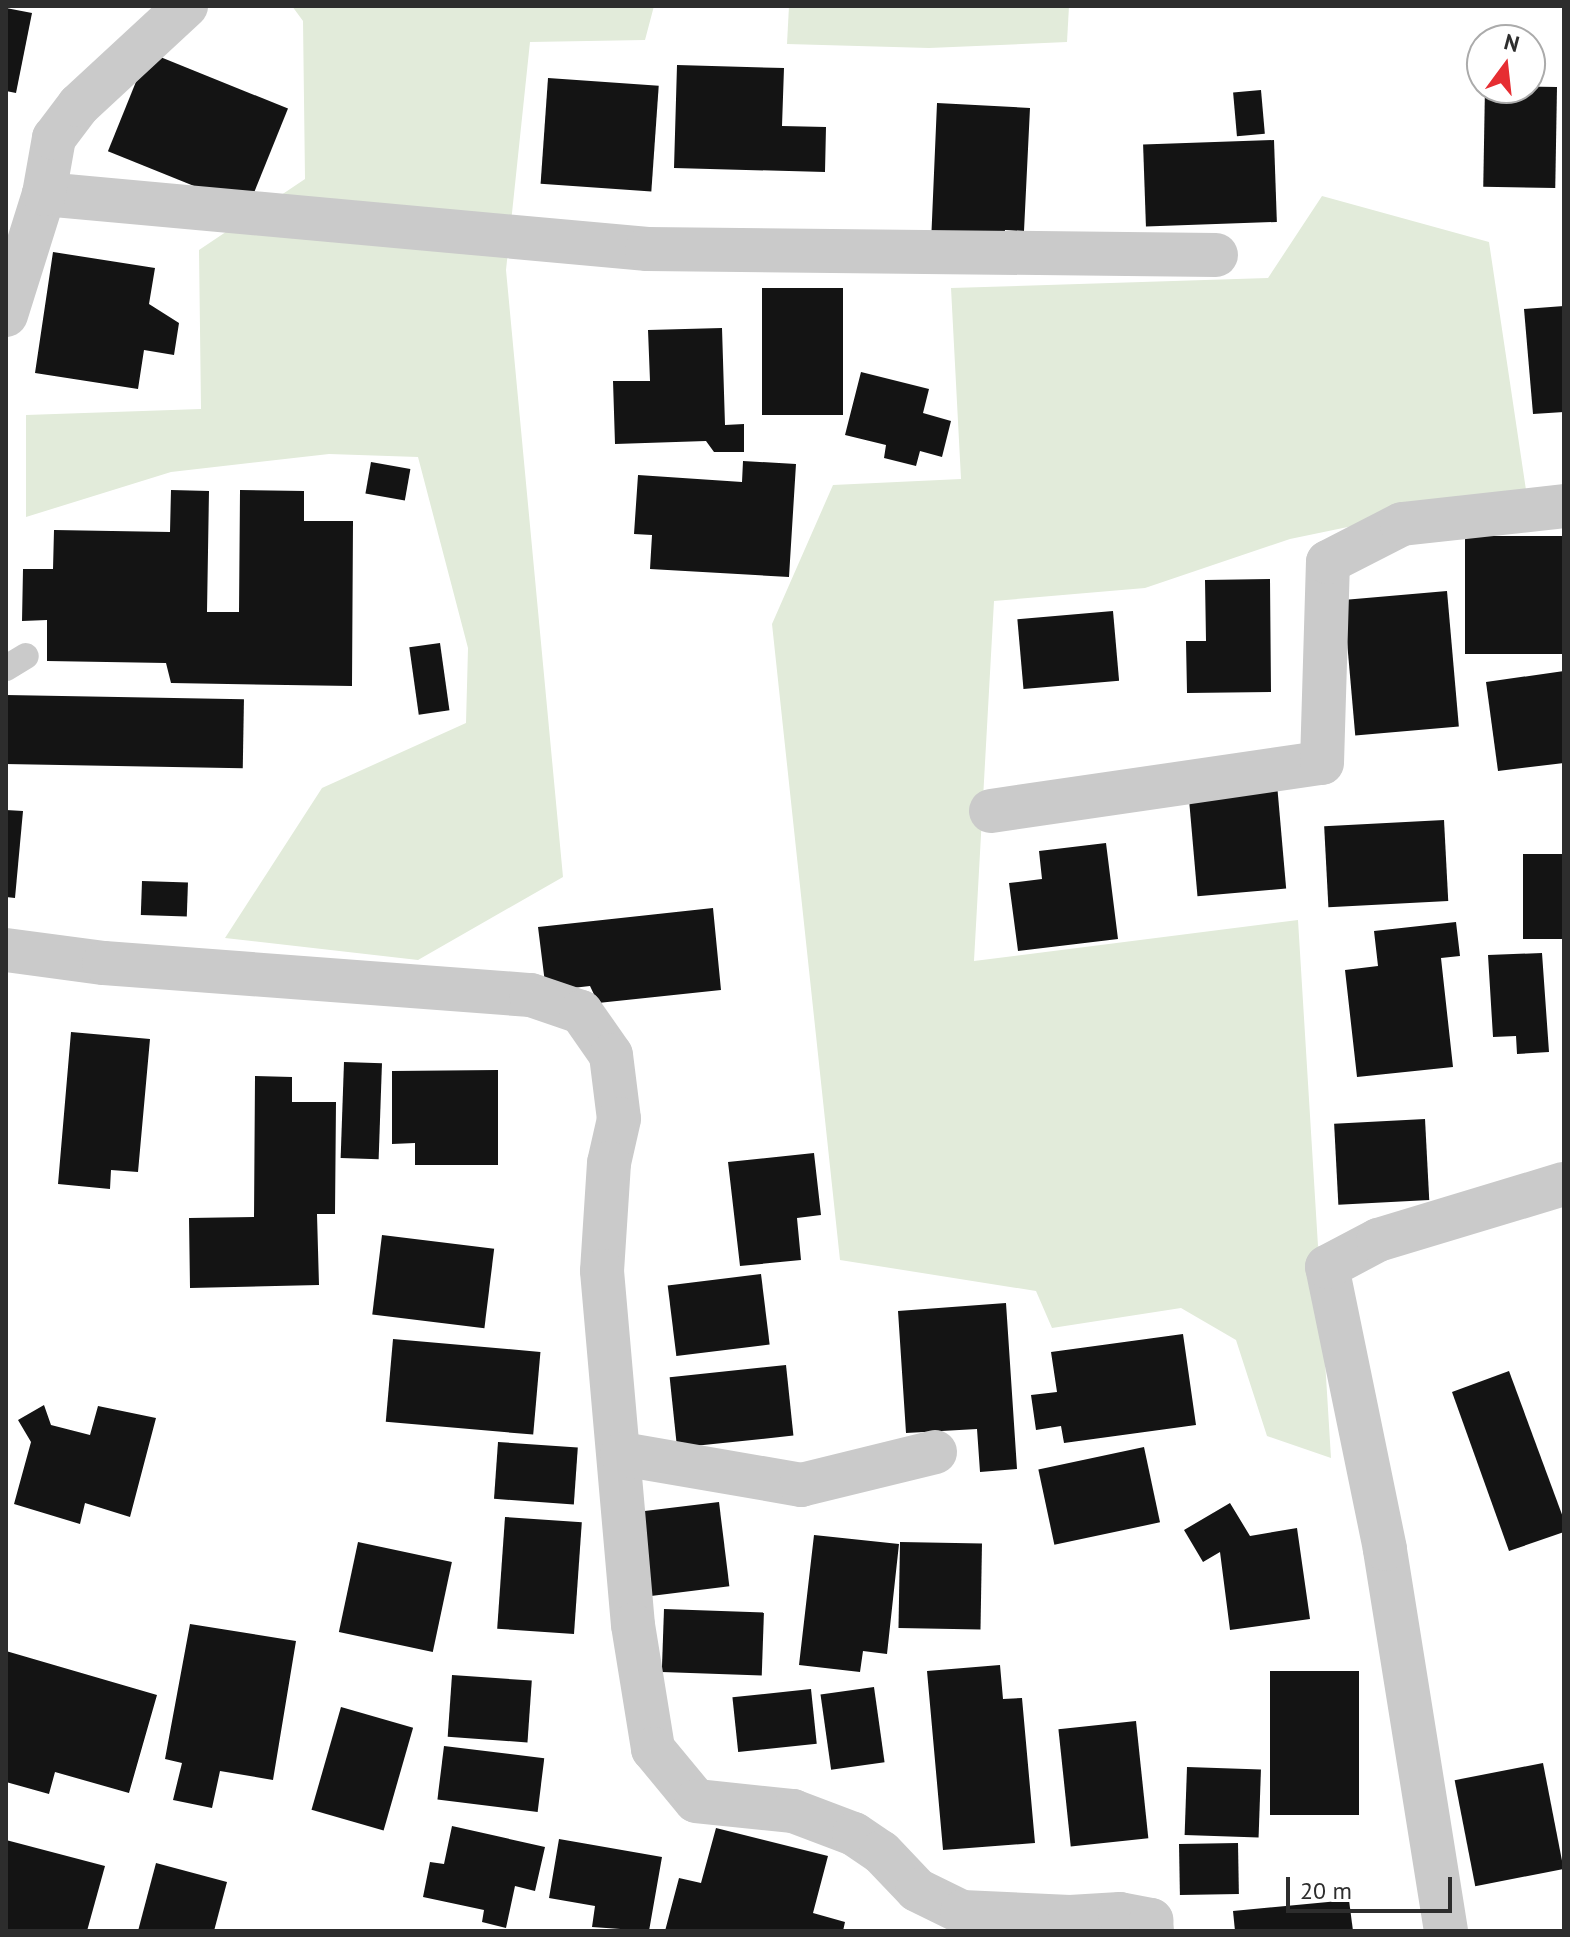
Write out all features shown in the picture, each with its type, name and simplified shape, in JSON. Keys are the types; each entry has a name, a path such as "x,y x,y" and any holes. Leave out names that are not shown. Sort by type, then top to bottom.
{"street":[{"path":"6,315 44,194 54,138 79,105 186,6"},
{"path":"44,194 647,249 1216,255"},
{"path":"991,811 1322,763 1328,562 1402,524 1564,506"},
{"path":"6,950 104,963 531,995 581,1012 611,1055 619,1119 609,1163 602,1271 622,1454 633,1625 653,1749 696,1801 793,1811 854,1834 881,1852 917,1890 962,1912 1070,1917 1120,1914 1151,1920 1152,1931"},
{"path":"1446,1931 1385,1549 1327,1267 1378,1240 1564,1184"},
{"path":"622,1454 801,1485 935,1452"}],"green space":[{"path":"292,6 654,6 645,40 530,42 506,270 563,877 418,960 225,938 322,788 466,723 468,648 418,457 329,454 171,472 26,517 26,415 201,409 199,250 305,179 303,21"},
{"path":"789,6 1069,6 1067,42 929,48 787,44"},
{"path":"1322,196 1489,242 1526,490 1290,539 1145,588 994,601 974,961 1298,920 1331,1458 1267,1436 1236,1340 1181,1308 1052,1328 1036,1291 840,1260 772,624 833,485 961,479 951,288 1268,278"}],"building":[{"path":"6,8 32,13 16,93 6,91"},
{"path":"148,52 288,109 248,208 108,151"},
{"path":"677,65 784,68 782,126 826,127 825,172 674,168"},
{"path":"548,78 659,86 651,191 541,184"},
{"path":"1546,87 1557,87 1555,188 1483,187 1485,104 1546,104"},
{"path":"1261,90 1265,134 1237,136 1233,92"},
{"path":"937,103 1030,108 1024,231 1005,230 1004,245 931,243"},
{"path":"1274,140 1277,222 1146,227 1143,145"},
{"path":"53,252 155,268 149,304 179,323 174,355 144,350 138,389 35,373"},
{"path":"762,288 843,288 843,415 762,415"},
{"path":"1564,306 1564,412 1533,414 1524,309"},
{"path":"722,328 725,425 744,424 744,452 714,452 706,441 615,444 613,381 650,381 648,330"},
{"path":"861,372 929,389 923,413 951,421 942,457 920,451 916,466 884,458 886,445 845,435"},
{"path":"743,461 796,464 789,577 650,569 652,535 634,534 638,475 742,482"},
{"path":"371,462 410,469 405,500 365,494"},
{"path":"171,490 209,491 207,612 239,612 240,490 304,491 304,521 353,521 352,686 171,683 166,663 47,661 47,620 22,621 23,569 53,569 54,530 170,532"},
{"path":"1465,536 1564,536 1564,654 1465,654"},
{"path":"1270,579 1271,692 1187,693 1186,641 1206,641 1205,580"},
{"path":"1447,591 1459,726 1355,736 1343,600"},
{"path":"1113,611 1119,681 1023,689 1017,619"},
{"path":"440,643 449,710 419,715 409,647"},
{"path":"1564,671 1564,763 1498,771 1486,682"},
{"path":"6,695 244,699 243,768 6,764"},
{"path":"1277,784 1286,889 1197,896 1188,792"},
{"path":"6,810 23,811 15,898 6,897"},
{"path":"1444,820 1448,901 1328,907 1324,826"},
{"path":"1106,843 1118,939 1018,951 1009,883 1042,879 1039,851"},
{"path":"1523,854 1564,854 1564,939 1523,939"},
{"path":"142,881 188,883 187,917 141,915"},
{"path":"713,908 721,990 598,1003 590,986 546,991 538,927"},
{"path":"1456,922 1460,956 1441,958 1453,1067 1357,1077 1345,970 1378,966 1374,931"},
{"path":"1542,953 1549,1052 1517,1054 1516,1036 1493,1037 1488,955"},
{"path":"71,1032 150,1039 138,1172 111,1170 110,1189 58,1184"},
{"path":"344,1062 382,1063 379,1159 341,1158"},
{"path":"498,1070 498,1165 415,1165 415,1143 392,1144 392,1071"},
{"path":"255,1076 292,1077 292,1102 336,1102 335,1214 317,1214 319,1285 190,1288 189,1218 254,1217"},
{"path":"1425,1119 1429,1200 1338,1205 1334,1124"},
{"path":"814,1153 821,1215 797,1218 801,1260 740,1266 728,1162"},
{"path":"382,1235 494,1249 484,1328 372,1314"},
{"path":"761,1274 770,1344 676,1356 668,1285"},
{"path":"1006,1303 1017,1469 980,1472 977,1429 906,1433 898,1311"},
{"path":"1183,1334 1196,1425 1064,1443 1061,1426 1036,1430 1031,1395 1057,1392 1051,1352"},
{"path":"393,1339 540,1352 533,1435 386,1422"},
{"path":"786,1365 793,1436 677,1448 670,1377"},
{"path":"1509,1371 1564,1520 1564,1532 1509,1551 1452,1392"},
{"path":"44,1405 51,1425 90,1435 98,1406 156,1418 130,1517 85,1503 80,1524 14,1504 31,1442 18,1420"},
{"path":"498,1442 578,1448 574,1504 494,1499"},
{"path":"1144,1447 1160,1522 1054,1545 1038,1469"},
{"path":"719,1502 729,1586 649,1596 639,1512"},
{"path":"1230,1503 1250,1536 1297,1528 1310,1619 1230,1630 1220,1552 1203,1562 1184,1530"},
{"path":"505,1517 582,1522 574,1634 497,1629"},
{"path":"814,1535 899,1544 887,1654 863,1651 860,1672 799,1665"},
{"path":"358,1542 452,1562 433,1652 339,1632"},
{"path":"900,1542 982,1543 980,1629 898,1628"},
{"path":"664,1609 764,1612 762,1675 662,1672"},
{"path":"190,1624 296,1641 273,1780 220,1771 212,1808 173,1800 182,1763 165,1759"},
{"path":"6,1651 157,1695 129,1793 55,1772 49,1794 6,1782"},
{"path":"1000,1665 1003,1699 1022,1698 1035,1843 943,1850 927,1671"},
{"path":"1270,1671 1359,1671 1359,1815 1270,1815"},
{"path":"452,1675 532,1681 527,1742 448,1737"},
{"path":"874,1687 885,1762 831,1770 821,1695"},
{"path":"811,1689 817,1744 738,1752 732,1697"},
{"path":"341,1707 413,1728 384,1831 312,1810"},
{"path":"1136,1721 1148,1838 1071,1847 1058,1729"},
{"path":"444,1746 544,1758 538,1812 437,1800"},
{"path":"1543,1763 1564,1869 1475,1886 1455,1780"},
{"path":"1187,1767 1261,1770 1259,1838 1185,1835"},
{"path":"452,1826 545,1847 535,1891 515,1886 506,1928 482,1922 484,1910 423,1897 430,1862 444,1864"},
{"path":"716,1828 828,1856 813,1913 845,1922 843,1931 665,1931 679,1878 701,1883"},
{"path":"559,1839 662,1857 649,1931 592,1927 595,1906 549,1898"},
{"path":"6,1840 105,1866 87,1931 6,1931"},
{"path":"1238,1843 1239,1894 1180,1895 1179,1844"},
{"path":"156,1863 227,1882 214,1931 138,1931"},
{"path":"1349,1900 1353,1931 1235,1931 1233,1911"}]}
